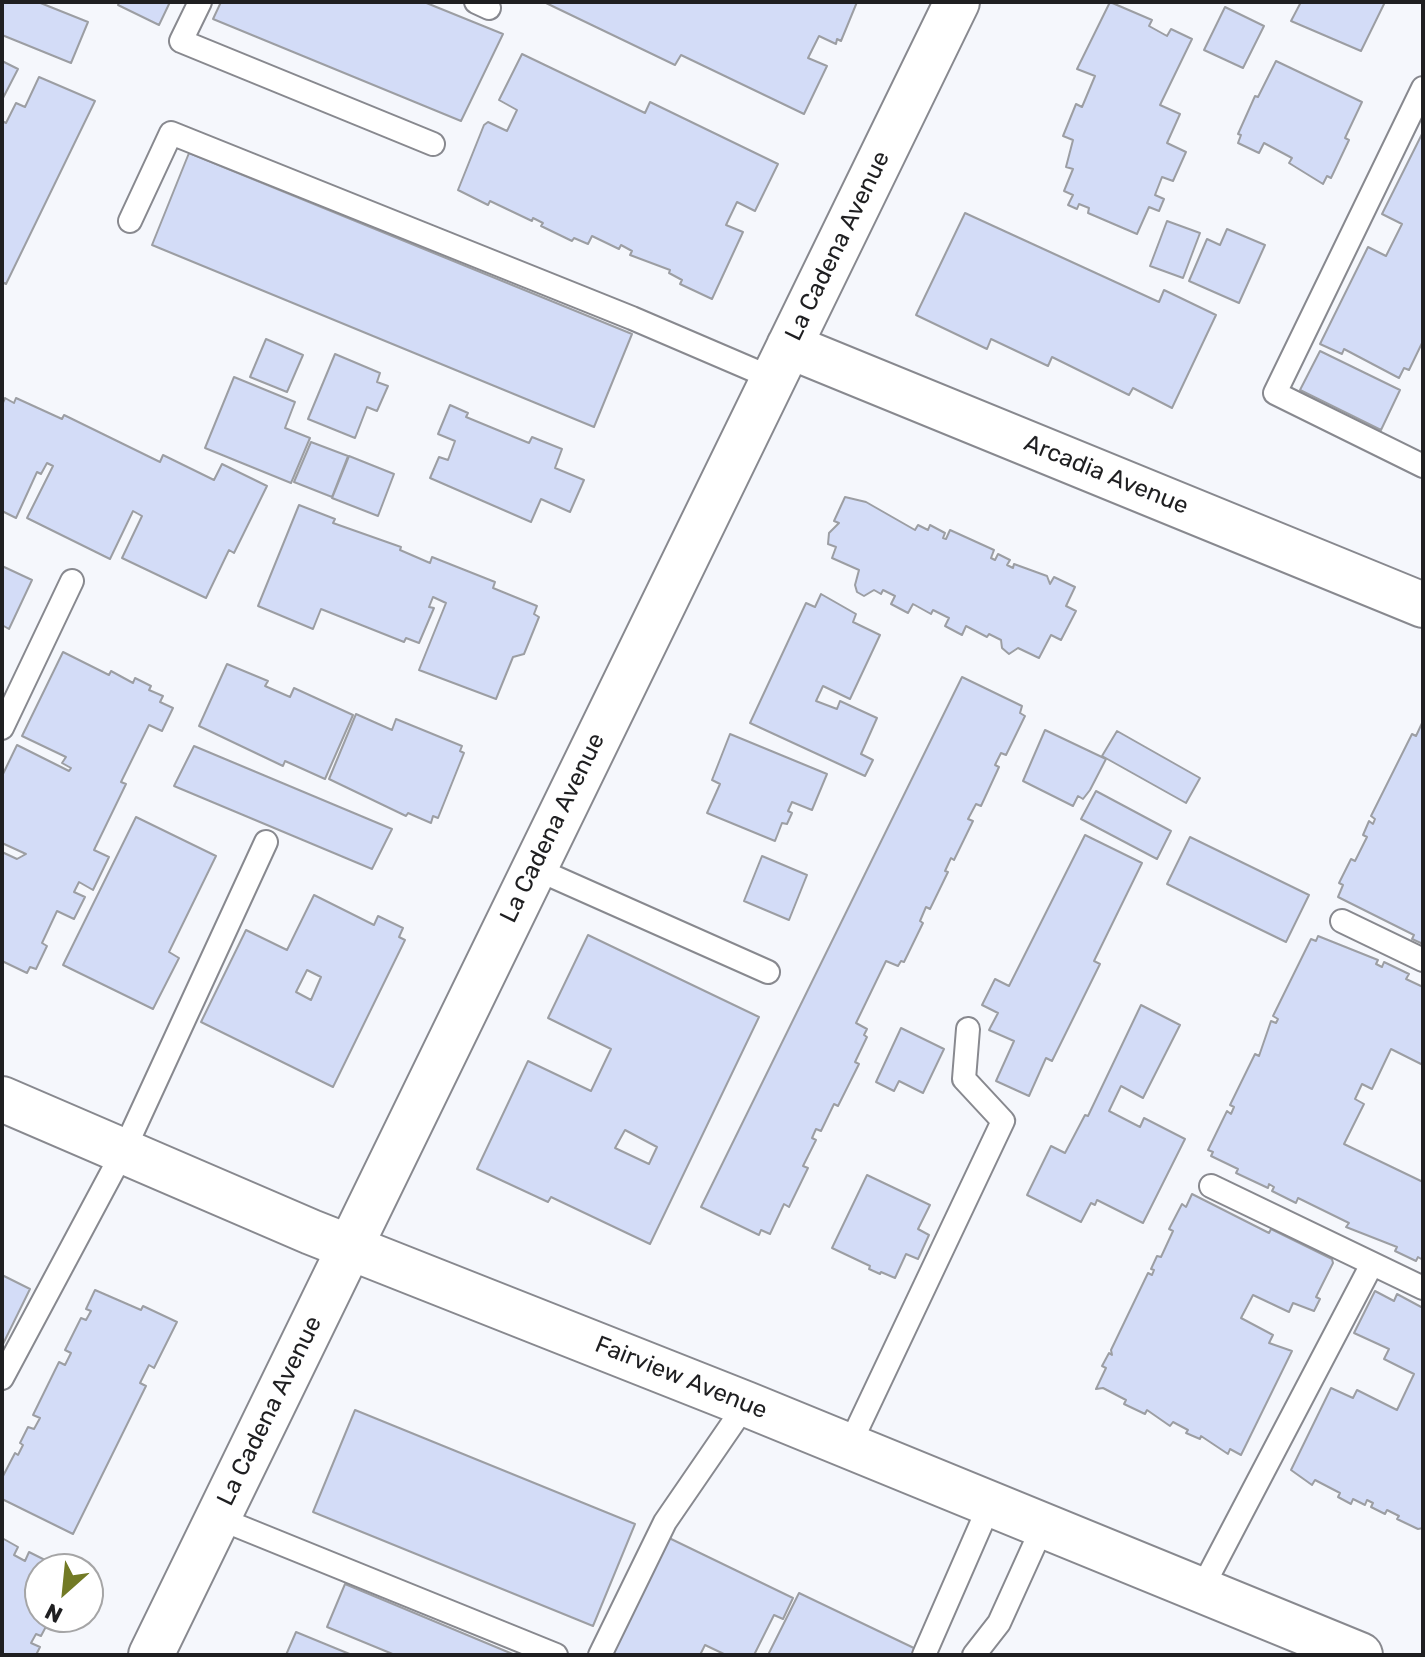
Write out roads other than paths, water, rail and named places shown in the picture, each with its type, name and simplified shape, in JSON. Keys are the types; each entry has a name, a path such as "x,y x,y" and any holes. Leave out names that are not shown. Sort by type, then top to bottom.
{"street":[{"name":"La Cadena Avenue","path":"151,1655 957,2"},
{"name":"Arcadia Avenue","path":"780,362 1423,605"},
{"name":"Fairview Avenue","path":"2,1099 349,1247 746,1404 1360,1655"}],"lane":[{"path":"200,2 181,41 433,144"},
{"path":"1423,88 1275,393 1423,466"},
{"path":"130,221 171,133 632,318 780,362"},
{"path":"2,728 72,581"},
{"path":"2,1378 124,1150 266,842"},
{"path":"534,868 768,972"},
{"path":"1342,921 1423,960"},
{"path":"849,1446 1003,1121 964,1079 968,1029"},
{"path":"1211,1186 1423,1288"},
{"path":"1201,1590 1372,1264"},
{"path":"600,1655 665,1522 746,1404"},
{"path":"924,1655 990,1504"},
{"path":"218,1518 556,1655"},
{"path":"974,1655 999,1623 1043,1526"}]}
